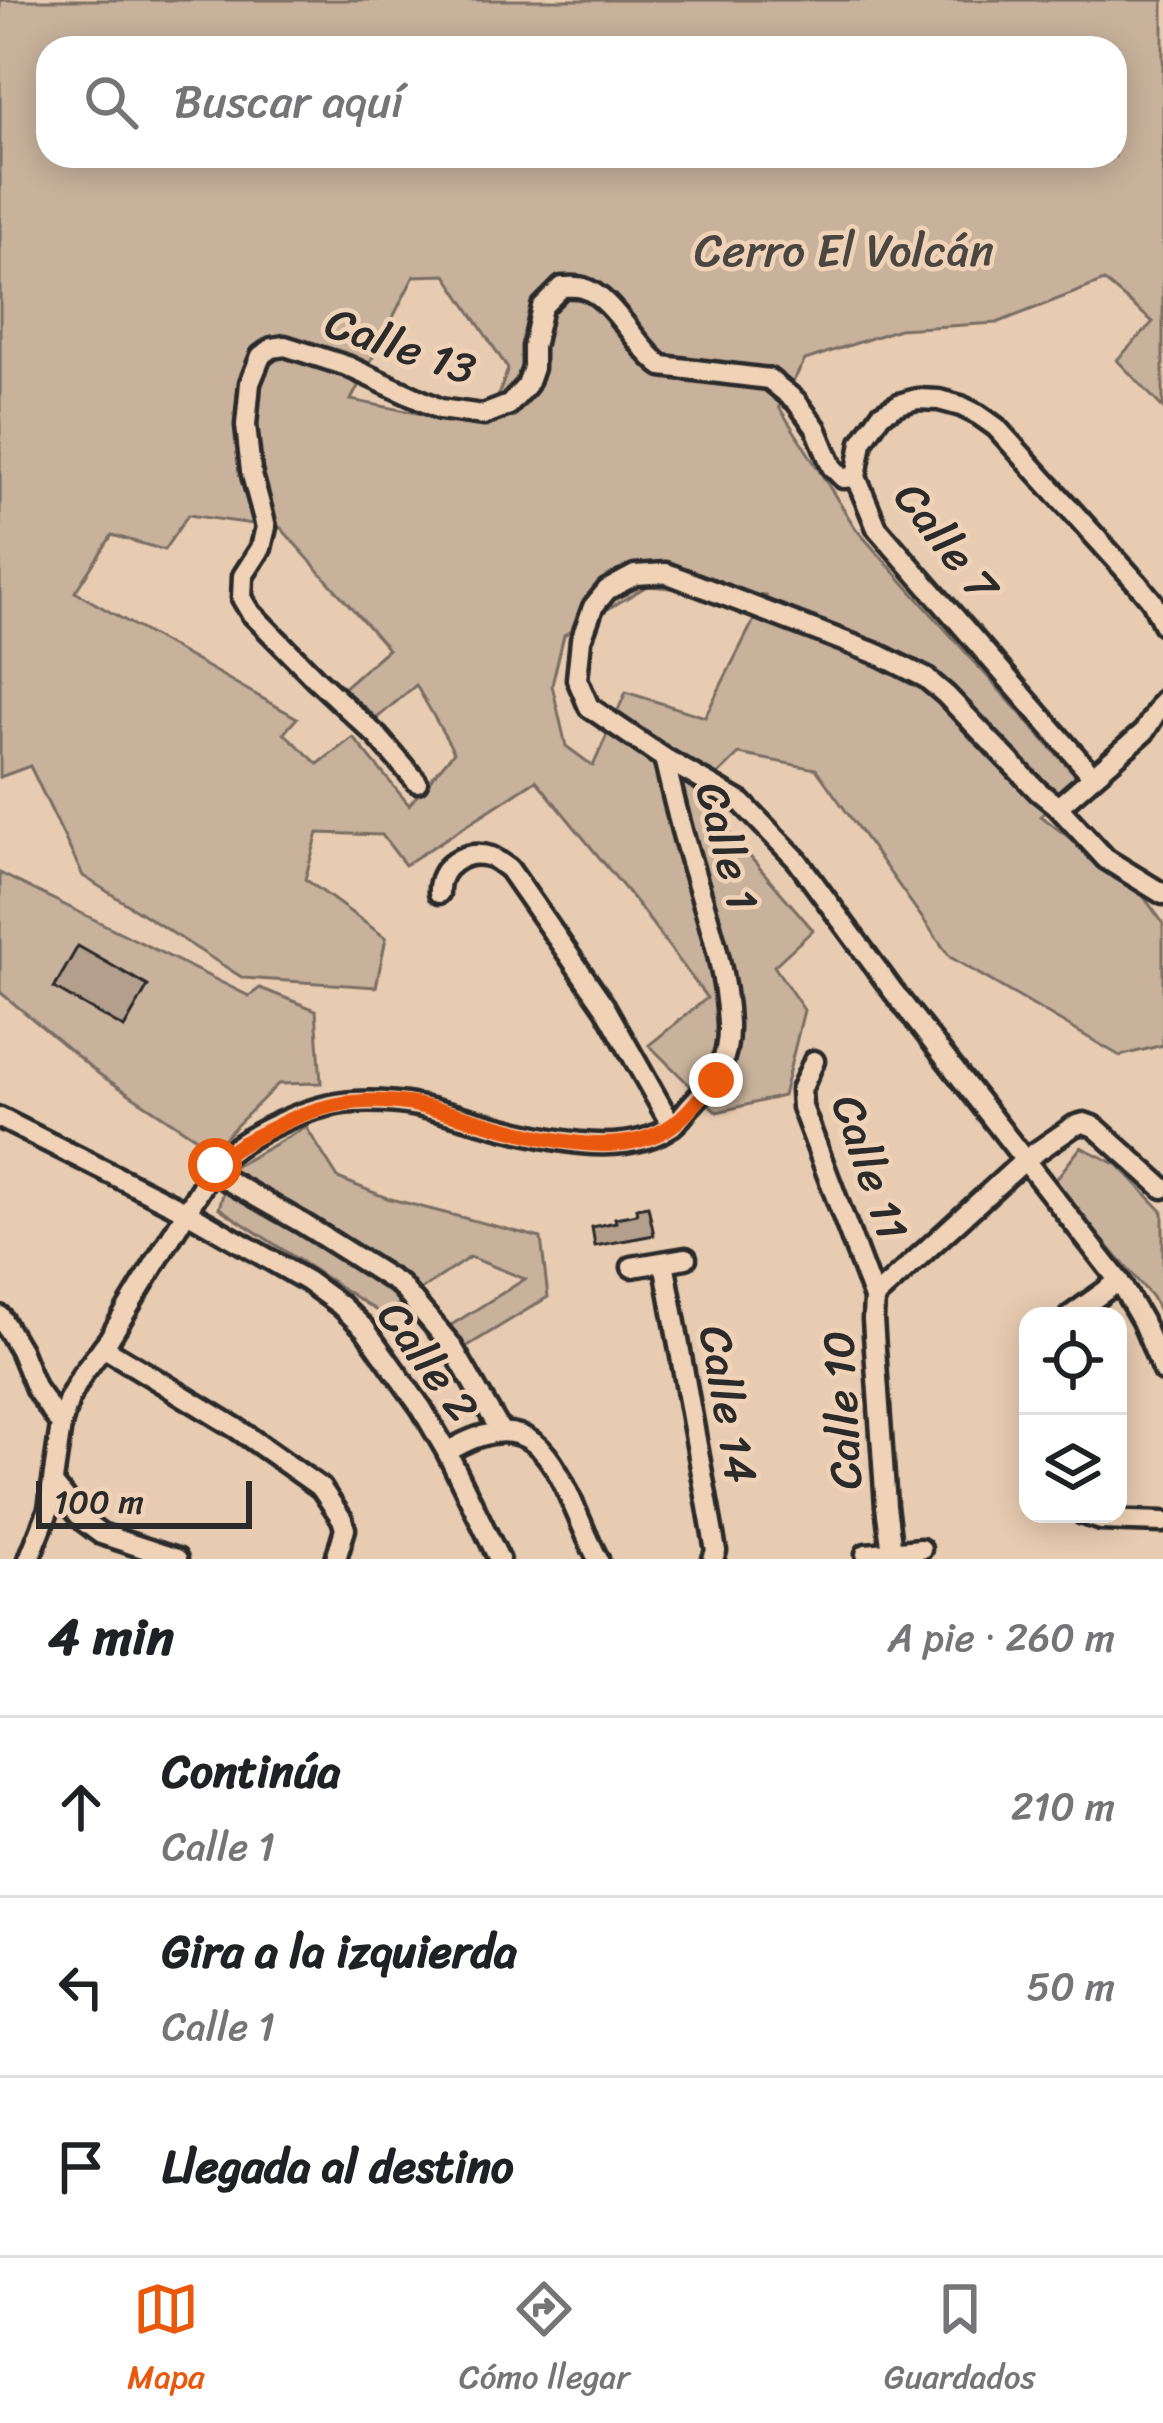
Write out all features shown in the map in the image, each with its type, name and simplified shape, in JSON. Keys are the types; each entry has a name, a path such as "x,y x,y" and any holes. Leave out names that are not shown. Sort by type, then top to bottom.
{"street":[{"name":"Calle 13","path":"417,782 379,737 251,613 242,598 243,576 261,548 266,527 251,471 246,425 250,383 261,356 272,348 285,346 347,366 440,409 483,415 509,405 527,385 542,307 562,286 583,288 610,305 662,366 769,379 796,401 816,428 832,467 843,478 856,477"},
{"name":"Calle 7","path":"1092,775 877,528 856,477 862,442 881,414 917,399 961,406 996,427 1138,584 1163,625"},
{"path":"664,758 589,706 578,679 581,640 592,607 607,590 635,575 666,573 880,655 926,678 1106,859 1163,894"},
{"path":"1058,807 1144,732 1163,701"},
{"name":"Calle 1","path":"664,758 707,911 728,1022 716,1080 672,1126"},
{"name":"Calle 1","path":"664,758 742,802 796,860 1119,1281 1163,1371"},
{"path":"29,1559 49,1509 69,1399 226,1153 289,1118 321,1106 352,1102 412,1105 576,1143 639,1140 672,1126 605,1007 509,869 494,858 463,859 447,865 438,879 439,893"},
{"name":"Calle 11","path":"814,1061 801,1090 802,1107 874,1298"},
{"name":"Calle 2","path":"0,1118 187,1212 307,1281 352,1317 411,1393 447,1452 500,1559"},
{"name":"Calle 10","path":"866,1554 892,1552 874,1298 1026,1159 1074,1126 1095,1127 1163,1188"},
{"path":"211,1171 400,1285 451,1345 500,1430"},
{"path":"632,1267 686,1258"},
{"name":"Calle 14","path":"664,1262 716,1550 712,1559"},
{"path":"1083,1307 1119,1281"},
{"path":"0,1316 36,1389 62,1425"},
{"path":"103,1347 236,1428 321,1488 345,1529 335,1559"},
{"path":"447,1452 500,1430 528,1438 547,1453 598,1559"},
{"path":"54,1485 100,1534 177,1559"},
{"path":"1127,1521 1163,1522"},
{"path":"892,1552 921,1549"}],"green space":[{"name":"Cerro El Volcán","path":"0,0 1163,0 1163,408 1117,360 1153,322 1104,281 997,323 899,329 805,360 779,407 856,529 1076,776 1041,816 1141,893 1163,923 1163,1045 1120,1056 950,957 816,769 739,754 697,795 813,930 774,966 804,1010 783,1096 717,1112 649,1045 707,998 536,780 405,865 382,835 318,833 305,879 386,938 376,987 243,978 83,876 30,766 0,777","holes":["446,275 508,369 487,427 351,400 414,276","188,515 281,528 388,649 343,688 377,718 416,685 454,752 409,805 353,737 318,764 284,733 297,718 75,592 112,535 164,550","647,586 766,596 705,717 626,692 593,766 566,746 552,685 564,635"]},
{"path":"0,873 249,996 260,988 316,1010 321,1083 278,1084 213,1149 99,1074 0,992"},
{"path":"306,1127 338,1178 387,1198 541,1238 548,1297 461,1350 448,1327 525,1279 470,1257 383,1315 219,1208 230,1169"},
{"path":"1081,1147 1118,1165 1163,1212 1163,1319 1152,1297 1053,1183"}],"building":[{"path":"78,946 148,986 124,1028 54,988"},
{"path":"648,1206 654,1235 595,1246 592,1227 616,1222 615,1218 637,1214 636,1208"}],"route":[{"path":"215,1165 226,1153 289,1118 321,1106 352,1102 412,1105 554,1141 639,1140 672,1126 716,1080"}]}
